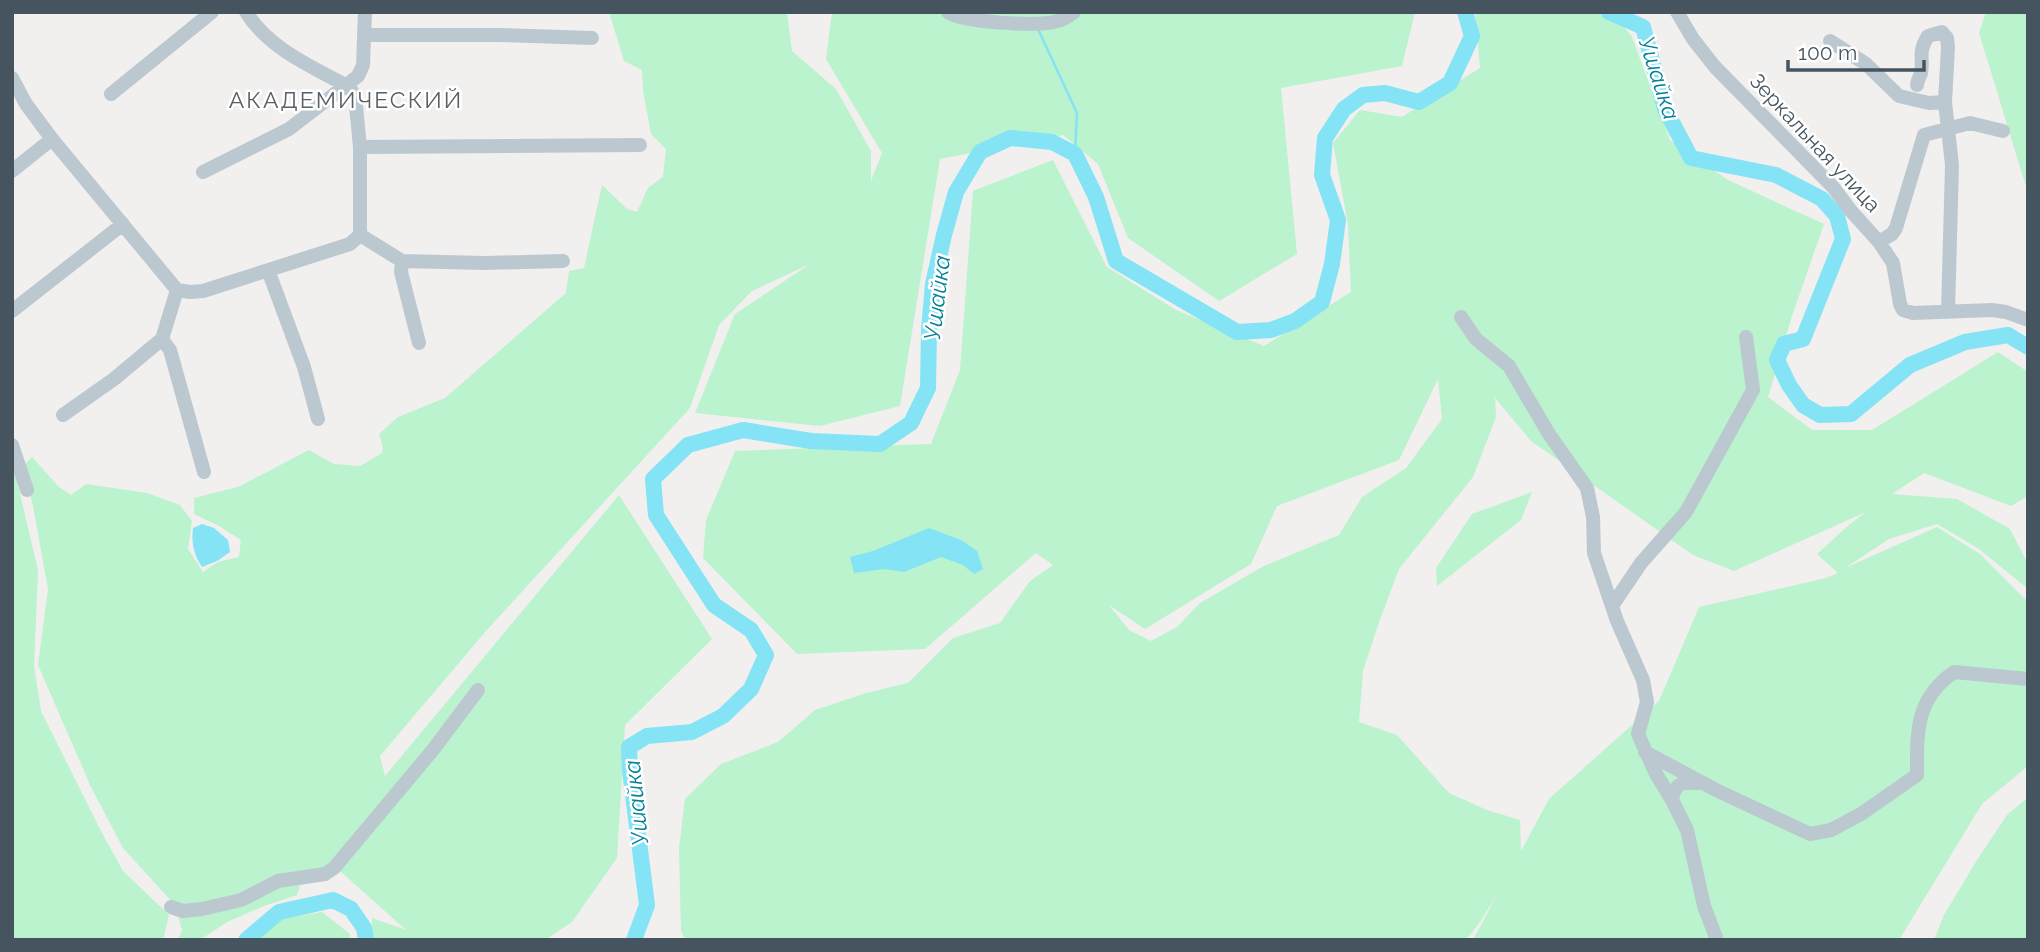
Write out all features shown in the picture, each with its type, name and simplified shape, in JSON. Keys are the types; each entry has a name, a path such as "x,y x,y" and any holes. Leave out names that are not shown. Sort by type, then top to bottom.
{"street":[{"path":"111,94 212,12"},
{"path":"12,78 26,104 52,139 177,290 203,291 350,244 360,235 359,147 355,95 347,86 277,46 261,32 246,12"},
{"path":"203,172 289,129 358,76 363,65 365,12"},
{"path":"948,12 974,21 1052,23 1069,17 1074,12"},
{"name":"Зеркальная улица","path":"1677,12 1715,68 1833,187 1880,242 1893,263 1903,310 1913,313 1993,310 2028,320"},
{"path":"1917,85 1921,73 1920,52 1924,42 1928,36 1942,32 1947,38 1948,47 1945,102 1952,165 1948,312"},
{"path":"365,35 592,38"},
{"path":"1830,41 1866,64 1899,96 1929,103 1945,102"},
{"path":"1880,242 1896,228 1924,135 1970,123 2003,131"},
{"path":"12,172 52,139"},
{"path":"359,147 640,145"},
{"path":"12,311 123,224"},
{"path":"360,235 402,261 563,261"},
{"path":"402,261 401,272 419,343"},
{"path":"268,270 304,367 318,419"},
{"path":"63,415 114,379 162,339 177,290"},
{"path":"1461,317 1476,339 1509,366 1549,434 1587,488 1593,517 1594,553 1612,606 1643,680 1647,702 1638,734 1686,830 1704,906 1717,940"},
{"path":"1612,606 1641,563 1686,512 1753,390 1746,337"},
{"path":"162,339 170,350 181,384 204,472"},
{"path":"12,445 27,490"},
{"path":"1645,752 1702,783 1810,834 1830,830 1861,814 1917,775 1917,731 1921,715 1946,677 1954,672 2028,679"},
{"path":"171,907 183,912 202,909 241,900 278,881 326,874 334,868 432,751 478,690"},
{"path":"1672,800 1674,789 1679,784 1702,783"}],"green space":[{"path":"609,12 787,12 792,51 836,89 871,151 871,181 882,153 826,59 832,12 1415,12 1402,66 1281,88 1297,254 1219,301 1128,238 1098,164 1063,135 940,159 900,406 820,426 695,413 735,314 810,264 752,291 719,325 690,408 486,631 380,756 385,776 619,495 712,639 625,725 617,858 572,922 545,940 372,940 372,918 406,930 330,862 325,867 206,904 174,904 123,848 91,787 38,665 48,589 23,466 32,457 59,487 71,495 86,484 147,493 180,505 192,521 188,549 203,572 218,562 239,557 241,540 194,514 194,498 238,487 309,450 334,464 360,466 382,453 379,434 398,417 445,398 566,293 569,271 584,268 602,185 627,209 637,212 648,188 663,177 666,149 651,134 642,70 624,61"},
{"path":"1475,12 1613,12 1632,37 1670,140 1728,180 1824,224 1792,316 1768,397 1812,430 1872,430 1998,352 2028,372 2028,496 2011,506 1924,473 1892,494 1957,499 2010,529 2028,564 2028,589 1979,549 1937,524 1889,539 1845,568 1937,527 1980,554 2028,602 2028,766 1982,804 1899,940 1473,940 1498,893 1466,940 685,940 681,931 679,848 685,799 721,764 778,742 815,710 866,693 908,683 953,638 1000,623 1030,581 1053,565 1036,553 925,649 797,654 703,558 706,520 735,451 931,444 960,370 973,191 1053,160 1107,267 1176,310 1264,346 1351,292 1348,224 1333,143 1360,110 1402,117 1480,68","holes":["1438,379 1442,419 1406,468 1362,497 1339,535 1264,566 1200,603 1177,627 1151,641 1129,630 1109,605 1145,629 1251,564 1277,506 1399,460","1495,398 1531,441 1693,555 1734,571 1866,512 1817,554 1838,573 1699,607 1659,701 1549,799 1521,851 1520,820 1487,810 1449,793 1397,735 1359,722 1363,671 1399,569 1473,477 1496,417"]},
{"path":"1986,12 2028,12 2028,193 1979,33"},
{"path":"12,460 38,570 34,666 41,711 123,871 169,915 163,940 12,940"},
{"path":"1532,492 1521,520 1437,586 1436,568 1472,514"},
{"path":"2028,797 2028,940 1934,940 1944,915 1977,860 2007,815"},
{"path":"294,883 300,886 297,895 227,922 200,940 178,940 182,930 178,915"},
{"path":"322,912 350,934 350,940 255,940 284,918"}],"water":[{"path":"202,524 214,528 228,540 230,552 202,567 192,538 193,528"},
{"path":"929,528 961,540 977,551 983,569 974,574 963,565 941,557 904,572 884,569 854,573 850,557 873,551"}],"waterway":[{"name":"Ушайка","path":"634,940 647,905 629,747 647,736 692,732 723,716 751,689 766,655 751,630 714,605 656,515 653,479 688,445 743,430 811,441 880,444 911,423 928,388 933,284 956,192 980,152 1010,138 1052,142 1075,154 1096,197 1116,261 1237,332 1271,330 1295,321 1322,302 1332,264 1338,220 1322,175 1325,138 1344,109 1363,95 1385,93 1419,102 1450,83 1472,36 1465,12"},
{"name":"Ушайка","path":"1609,12 1643,27 1665,109 1691,158 1776,175 1822,199 1837,216 1843,239 1803,339 1784,344 1777,360 1789,385 1803,405 1820,415 1851,414 1910,365 1965,342 2008,335 2028,347"},
{"name":"АКАДЕМИЧЕСКИЙ","path":"1038,29 1077,113 1075,154"},
{"name":"Ушайка","path":"246,940 279,912 333,900 351,909 364,928 366,940"}],"district":[{"name":"АКАДЕМИЧЕСКИЙ","path":"346,100"}]}
